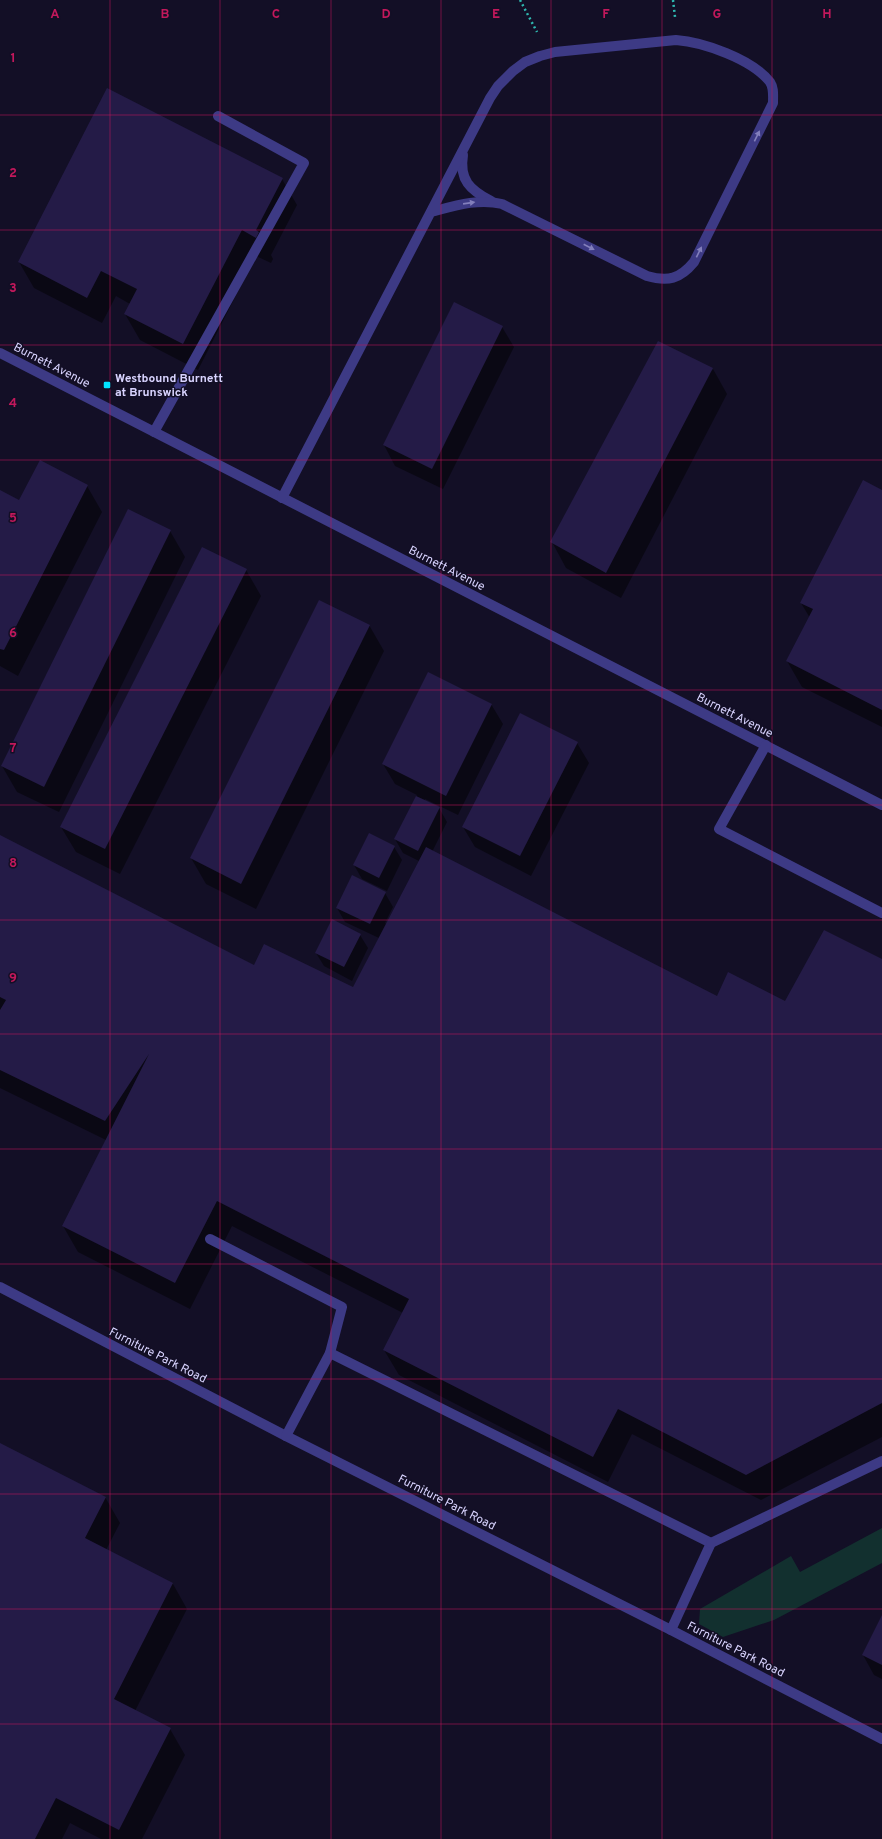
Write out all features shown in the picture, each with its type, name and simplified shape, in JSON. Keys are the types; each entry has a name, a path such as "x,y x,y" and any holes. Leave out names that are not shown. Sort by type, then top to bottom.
{"street":[{"path":"282,498 490,98 513,70 525,62 555,52 665,40 691,41 732,56 751,67 770,83 774,92 773,103 694,262 687,271 675,278 661,280 648,276 474,191 464,178 464,149"},
{"path":"154,432 304,163 218,116"},
{"path":"431,212 471,203 494,202"},
{"name":"Burnett Avenue","path":"0,353 882,805"},
{"path":"766,745 719,829 882,913"},
{"path":"210,1239 342,1307 330,1353 286,1436"},
{"name":"Furniture Park Road","path":"0,1287 286,1436 671,1630 882,1739"},
{"path":"330,1353 711,1543"},
{"path":"671,1630 711,1543 882,1461"}],"path":[{"path":"520,0 536,32"},
{"path":"673,0 675,17"}],"green space":[{"path":"882,1528 882,1563 774,1620 723,1637 699,1624 700,1609 791,1556 800,1572"}],"building":[{"path":"107,88 283,178 256,230 259,232 256,238 242,230 183,344 124,314 137,289 101,271 87,298 18,262"},
{"path":"454,302 503,326 432,469 383,445"},
{"path":"658,341 713,368 606,573 550,542"},
{"path":"40,460 88,485 4,650 0,649 0,490 19,500"},
{"path":"863,480 882,490 882,710 786,661 813,609 800,603"},
{"path":"128,509 171,530 44,787 1,766"},
{"path":"202,547 247,569 105,849 60,827"},
{"path":"319,600 370,625 241,884 190,858"},
{"path":"428,672 492,704 446,796 382,764"},
{"path":"520,713 578,742 520,856 462,827"},
{"path":"416,796 440,807 418,851 394,839"},
{"path":"369,833 395,846 379,878 353,865"},
{"path":"0,835 254,965 264,944 353,987 426,847 717,996 728,972 785,1001 824,930 882,959 882,1403 746,1475 618,1409 593,1457 383,1350 409,1299 217,1201 175,1283 62,1226 149,1054 105,1121 0,1070 0,1010 6,1000 0,997"},
{"path":"352,875 386,892 370,924 336,908"},
{"path":"332,919 361,934 344,967 315,953"},
{"path":"0,1443 106,1497 85,1538 173,1583 114,1699 171,1728 119,1830 56,1798 35,1839 0,1839"},
{"path":"882,1615 882,1665 862,1655"}],"place":[{"name":"Westbound Burnett at Brunswick","path":"107,385"}]}
